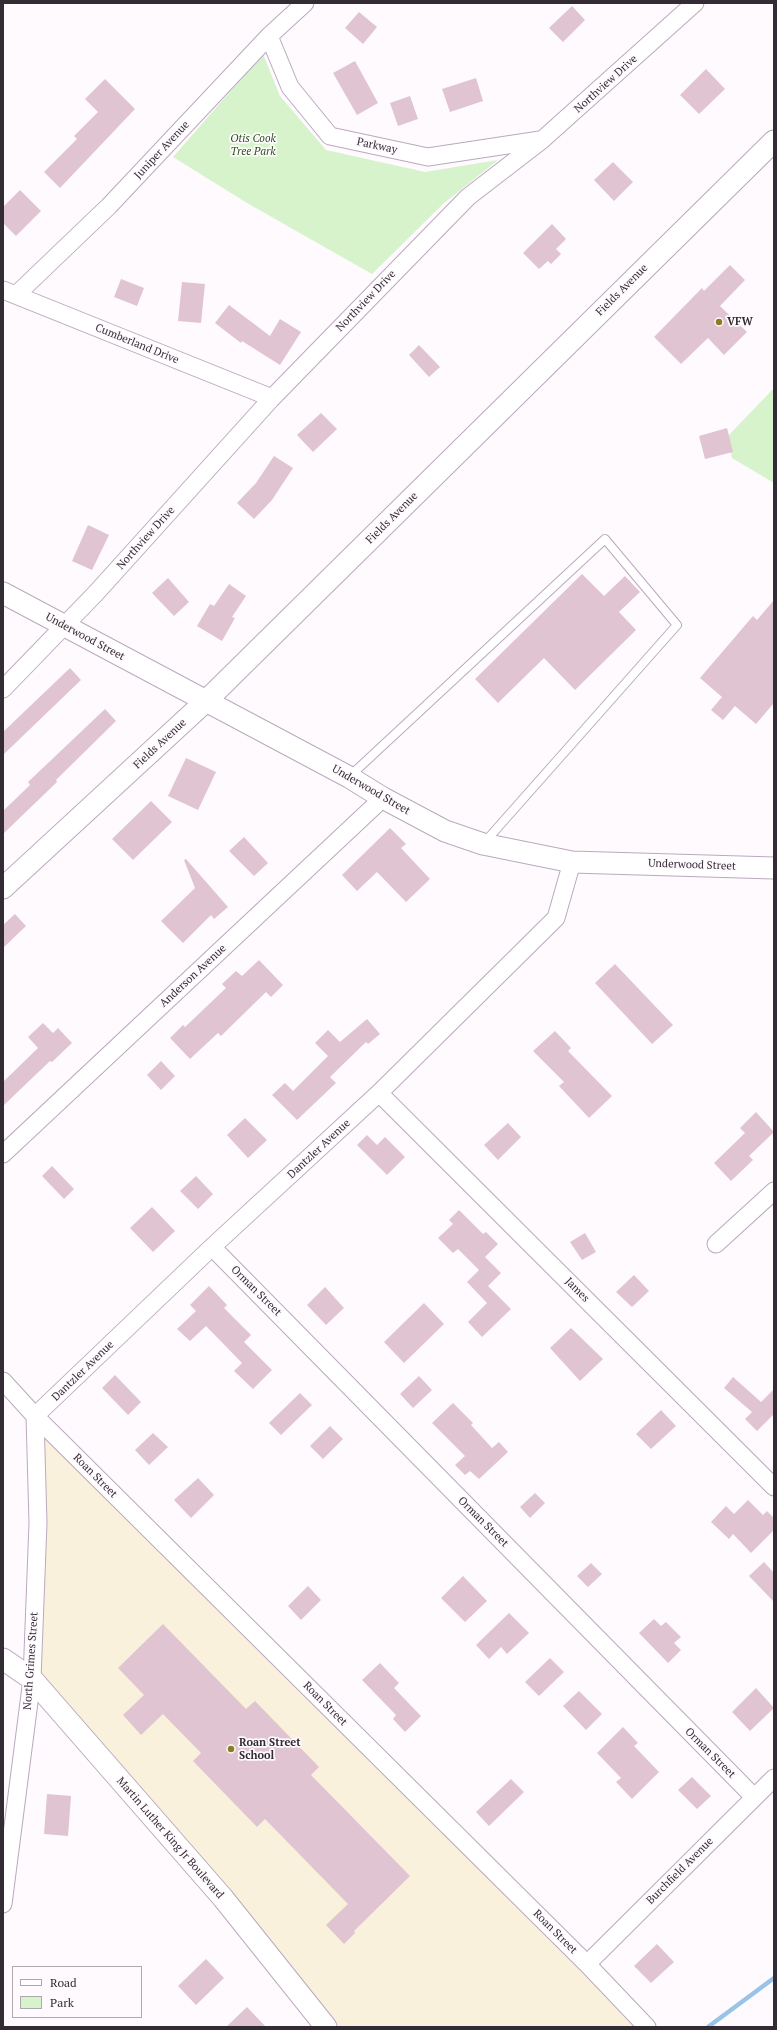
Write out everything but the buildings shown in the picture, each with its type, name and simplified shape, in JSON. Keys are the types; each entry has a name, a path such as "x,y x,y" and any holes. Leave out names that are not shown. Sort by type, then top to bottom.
{"street":[{"name":"Juniper Avenue","path":"9,292 109,206 269,36 305,3"},
{"name":"Northview Drive","path":"3,689 96,594 272,398 468,197 542,140 695,3"},
{"name":"Parkway","path":"269,36 290,87 330,136 428,157 542,140"},
{"name":"Fields Avenue","path":"3,888 206,701 774,141"},
{"name":"Cumberland Drive","path":"9,292 272,398"},
{"name":"Underwood Street","path":"3,593 349,777 383,798 445,831 483,844 572,862 774,868"},
{"name":"Anderson Avenue","path":"3,1154 383,798"},
{"name":"Dantzler Avenue","path":"35,1416 212,1247 379,1093 556,918 572,862"},
{"name":"James","path":"379,1093 774,1486"},
{"path":"716,1244 774,1191"},
{"name":"Orman Street","path":"212,1247 754,1797"},
{"name":"Roan Street","path":"3,1381 35,1416 587,1964 647,2027"},
{"name":"North Grimes Street","path":"3,1904 32,1679 38,1523 35,1416"},
{"name":"Martin Luther King Jr Boulevard","path":"3,1659 32,1679 223,1898 326,2027"},
{"name":"Burchfield Avenue","path":"587,1964 774,1778"}],"lane":[{"path":"349,777 605,539 677,625 483,844"}],"shaded area":[{"name":"Roan Street School","path":"35,1416 646,2027 326,2027 32,1679"}],"green space":[{"name":"Otis Cook Tree Park","path":"263,54 280,96 326,150 425,172 498,160 443,204 372,274 247,203 173,157"},
{"path":"774,388 774,483 732,458 727,437"}],"waterway":[{"path":"708,2027 774,1978"}],"place":[{"name":"VFW","path":"719,322"},
{"name":"Roan Street School","path":"231,1749"}]}
